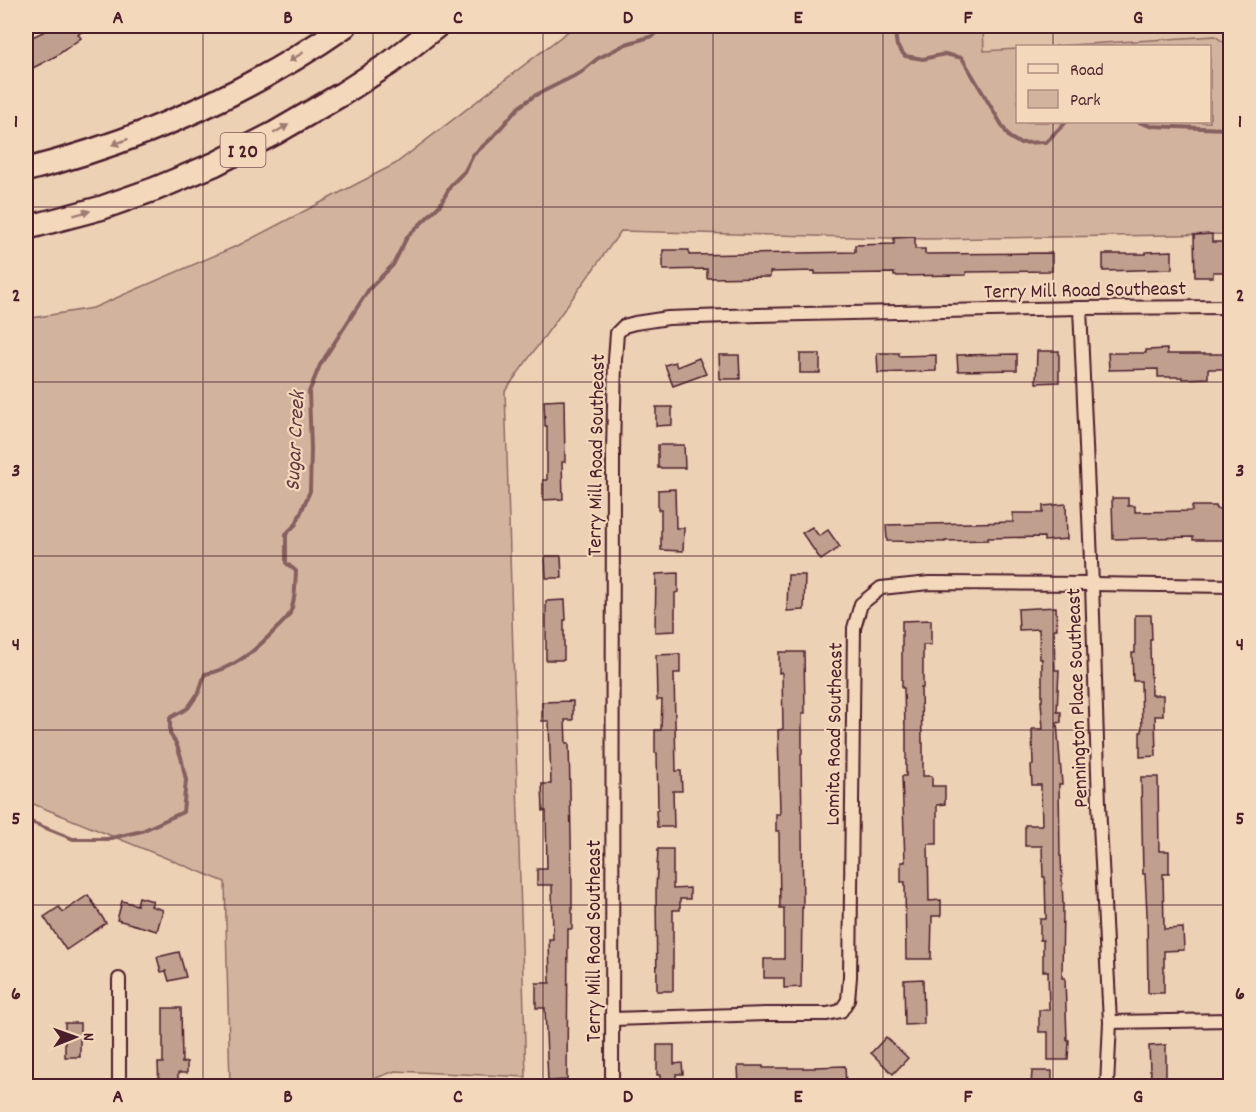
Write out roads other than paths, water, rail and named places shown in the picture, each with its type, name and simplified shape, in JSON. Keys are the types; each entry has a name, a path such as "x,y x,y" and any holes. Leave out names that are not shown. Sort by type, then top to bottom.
{"highway":[{"name":"I 20","path":"26,170 116,144 160,127 221,99 277,69 345,26"},
{"name":"I 20","path":"26,228 101,208 215,164 275,133 342,94 390,63 437,26"}],"street":[{"name":"Terry Mill Road Southeast","path":"612,1086 613,453 617,333 624,326 634,323 668,318 1080,308 1230,308"},
{"name":"Pennington Place Southeast","path":"1080,308 1110,1022 1107,1086"},
{"name":"Lomita Road Southeast","path":"613,1019 827,1014 841,1011 848,1000 854,628 861,604 881,588 929,584 1230,586"},
{"path":"119,979 119,1086"},
{"path":"1110,1022 1230,1020"}],"waterway":[{"name":"Sugar Creek","path":"26,820 73,839 107,839 142,831 183,812 186,780 181,757 170,734 170,718 188,708 199,692 205,674 226,668 245,656 285,620 292,608 296,571 286,563 286,534 296,524 310,491 309,392 320,365 369,289 393,265 407,237 440,205 451,185 465,171 473,155 492,138 519,107 534,96 580,73 597,59 626,44 653,36 665,26"},
{"path":"894,26 897,46 905,56 923,59 945,54 962,58 1009,137 1019,143 1046,142 1065,123"},
{"path":"1142,123 1150,126 1227,129 1230,131"}]}
